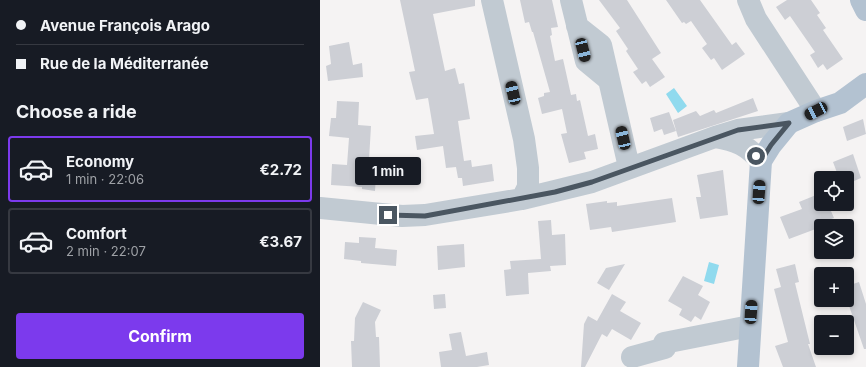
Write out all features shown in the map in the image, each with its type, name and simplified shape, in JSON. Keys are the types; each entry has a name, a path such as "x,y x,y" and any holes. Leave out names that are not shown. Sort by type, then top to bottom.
{"main road":[{"path":"861,0 866,10"},
{"path":"840,103 866,84"},
{"path":"748,367 761,161 771,145 789,123 816,111 866,96"}],"street":[{"path":"492,0 524,139 528,168 528,187 522,199"},
{"path":"571,0 586,61 609,80 630,167"},
{"path":"748,0 756,19 816,111"},
{"path":"320,208 402,216 425,216 522,199 592,182 630,167 738,130 789,123"},
{"path":"715,137 734,140 749,148 761,161"},
{"path":"632,357 665,348 664,343 750,326"}],"water":[{"path":"674,88 687,106 678,113 666,94"},
{"path":"709,262 719,265 714,284 704,281"}],"building":[{"path":"400,0 475,0 475,6 433,14 445,71 455,68 459,84 464,83 470,119 458,121 464,161 471,160 472,167 492,164 494,181 463,186 462,178 458,178 456,167 446,168 443,146 417,150 415,136 434,134 428,98 416,100 409,72 415,71"},
{"path":"520,0 552,0 558,27 551,28 552,35 550,36 555,61 563,59 571,95 576,94 577,101 580,100 588,136 595,134 598,149 584,152 586,159 569,163 561,134 567,133 562,109 542,114 538,98 544,96 544,93 550,92 533,32 529,22 525,23"},
{"path":"599,0 627,0 661,53 652,59 665,77 650,87 646,81 642,84 633,72 638,69 626,51 628,49 616,31 620,28"},
{"path":"666,0 700,0 732,45 736,42 745,54 722,70 714,58 711,60 702,48 707,44 691,21 686,24 684,22 682,23"},
{"path":"787,0 811,0 820,13 817,15 826,28 823,30 843,59 827,70 823,64 818,68 810,55 815,52 790,16 785,20 776,7"},
{"path":"349,42 353,65 362,63 363,77 328,81 326,66 331,64 329,46"},
{"path":"753,98 758,111 678,137 673,120 696,111 700,116 714,110 716,113"},
{"path":"337,101 359,102 358,125 371,126 369,160 377,161 375,191 362,189 362,187 331,185 332,164 347,165 349,138 329,136 331,118 336,118"},
{"path":"669,112 676,131 664,135 662,129 654,132 650,118"},
{"path":"863,119 866,134 847,141 843,127"},
{"path":"853,154 861,178 854,181 854,171 836,171 833,162"},
{"path":"723,170 728,215 700,219 696,197 701,197 697,175"},
{"path":"814,196 814,211 831,211 834,218 814,219 814,230 789,239 780,217 802,209 799,202"},
{"path":"672,198 676,222 612,232 611,227 590,230 586,204 607,201 607,203 617,202 617,206"},
{"path":"551,220 552,235 565,234 566,265 550,266 551,271 528,273 529,294 506,296 504,270 511,269 510,261 541,259 538,221"},
{"path":"359,237 376,238 375,248 397,250 396,266 361,263 361,261 344,259 345,242 359,243"},
{"path":"464,244 465,267 438,270 437,246"},
{"path":"625,264 609,290 597,283 606,268"},
{"path":"795,264 799,282 795,283 810,344 808,344 816,367 783,367 775,346 788,342 774,289 781,287 776,269"},
{"path":"683,276 703,286 698,295 710,302 701,320 695,316 691,322 679,315 682,309 668,301"},
{"path":"859,282 866,304 866,349 864,349 854,320 854,315 852,315 849,307 854,307 854,284"},
{"path":"445,294 446,308 434,309 433,295"},
{"path":"612,294 626,302 620,311 641,323 631,340 612,329 607,337 602,334 585,367 581,367 584,324 588,316 597,321"},
{"path":"363,302 381,310 375,322 376,337 379,337 380,367 352,367 351,341 354,341 355,318"},
{"path":"461,332 466,356 487,352 489,365 477,367 441,367 439,352 452,350 449,334"}],"route":[{"path":"388,215 425,216 555,192 592,182 630,167 738,130 789,123 771,145 761,161 756,156"}]}
